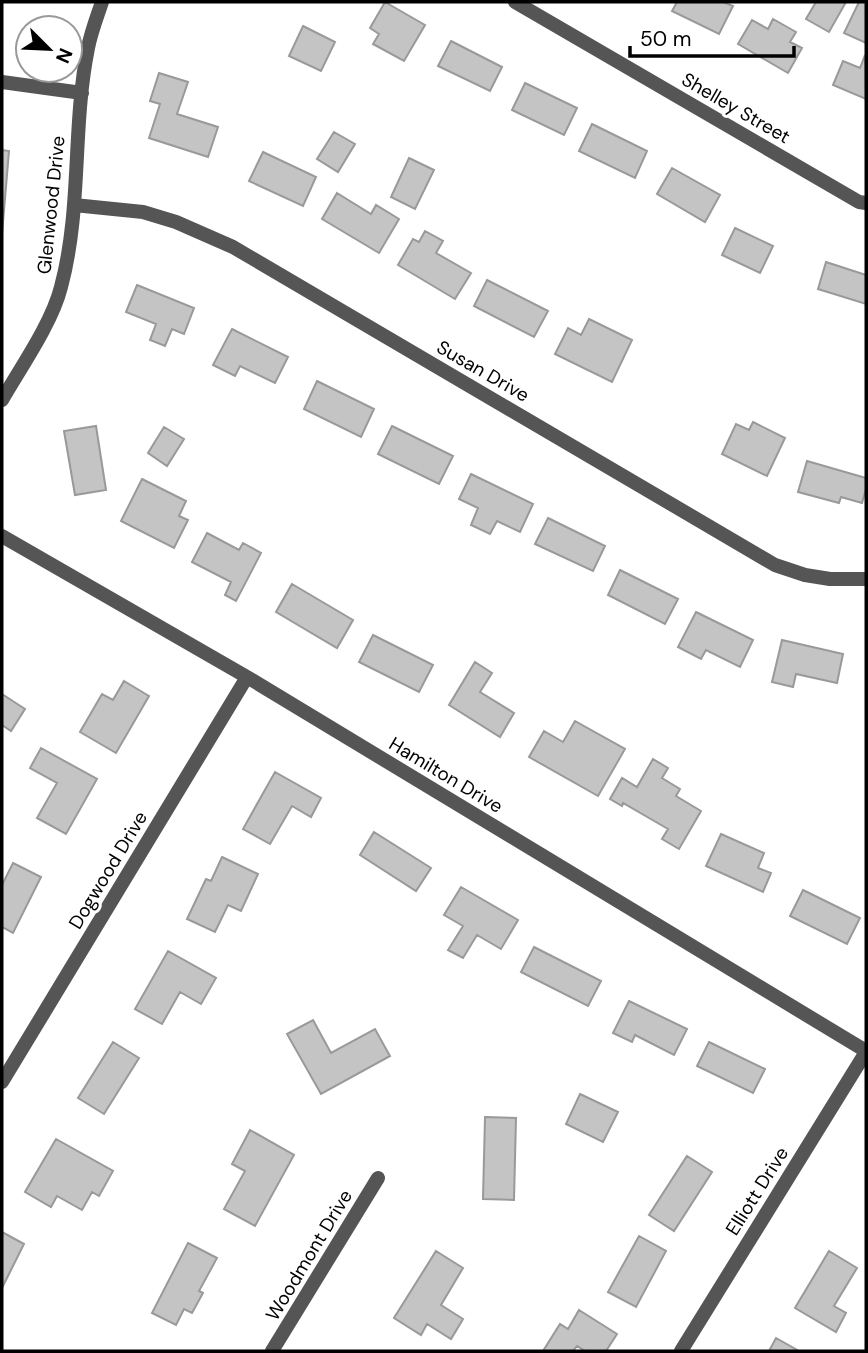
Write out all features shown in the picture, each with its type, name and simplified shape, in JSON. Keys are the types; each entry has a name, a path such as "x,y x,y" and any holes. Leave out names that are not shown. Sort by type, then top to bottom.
{"street":[{"name":"Glenwood Drive","path":"2,400 46,323 61,289 70,245 88,47 102,2"},
{"name":"Shelley Street","path":"515,2 859,202 866,203"},
{"path":"2,82 82,93"},
{"name":"Susan Drive","path":"74,205 143,212 176,222 233,247 775,565 805,575 831,579 866,579"},
{"name":"Hamilton Drive","path":"2,536 247,677 866,1051"},
{"name":"Dogwood Drive","path":"2,1082 247,677"},
{"name":"Elliott Drive","path":"681,1351 866,1051"},
{"name":"Woodmont Drive","path":"272,1351 378,1178"}],"building":[{"path":"385,2 425,25 404,61 373,44 379,34 370,28"},
{"path":"677,2 723,2 733,6 719,34 672,11"},
{"path":"816,2 846,2 829,32 806,19"},
{"path":"859,2 866,2 866,43 844,33"},
{"path":"773,19 796,32 790,42 802,48 788,73 738,44 752,20 768,29"},
{"path":"303,26 335,42 321,71 289,56"},
{"path":"451,41 502,67 490,91 438,66"},
{"path":"865,55 866,99 833,85 843,61 860,68"},
{"path":"159,73 188,82 177,114 218,127 208,157 149,138 160,104 150,101"},
{"path":"525,83 577,108 564,135 512,110"},
{"path":"592,124 647,151 635,178 579,151"},
{"path":"334,132 355,144 338,172 317,159"},
{"path":"2,150 9,151 2,234"},
{"path":"263,152 316,177 303,206 249,181"},
{"path":"409,158 434,170 415,209 391,197"},
{"path":"672,168 720,195 705,222 657,194"},
{"path":"337,193 371,214 376,205 399,219 379,253 322,219"},
{"path":"735,228 773,246 760,273 722,255"},
{"path":"425,231 443,241 436,253 471,273 455,299 398,265 413,239 419,242"},
{"path":"826,262 866,275 866,304 818,289"},
{"path":"487,280 548,311 534,337 474,306"},
{"path":"137,285 194,308 184,334 172,329 165,346 150,340 156,324 126,312"},
{"path":"589,319 632,340 612,382 555,354 568,328 581,335"},
{"path":"232,329 288,357 275,383 240,366 235,376 213,365"},
{"path":"317,381 374,409 361,437 304,409"},
{"path":"753,422 785,438 767,476 722,454 736,424 749,430"},
{"path":"96,426 106,490 75,495 64,431"},
{"path":"392,426 453,456 439,484 378,454"},
{"path":"164,427 184,439 167,466 148,453"},
{"path":"807,461 866,478 862,503 841,497 839,503 798,492"},
{"path":"471,474 533,504 520,532 497,521 490,534 471,525 478,508 459,499"},
{"path":"142,479 186,501 179,516 188,520 174,548 121,521"},
{"path":"548,518 605,546 593,571 535,544"},
{"path":"207,533 239,550 243,543 261,553 236,601 225,595 231,582 192,562"},
{"path":"620,570 678,599 665,624 608,595"},
{"path":"292,584 353,620 337,648 276,612"},
{"path":"696,612 753,640 740,667 706,650 701,659 678,647"},
{"path":"373,635 433,665 419,692 359,662"},
{"path":"782,640 843,654 837,683 796,674 793,687 772,682"},
{"path":"475,662 492,673 480,692 514,713 500,737 449,705"},
{"path":"124,681 149,696 116,753 80,732 102,694 113,700"},
{"path":"2,694 25,709 11,731 2,725"},
{"path":"575,721 625,749 598,796 529,757 544,731 563,742"},
{"path":"41,748 97,779 66,834 37,818 57,783 30,768"},
{"path":"653,759 668,768 662,778 680,789 676,796 701,811 679,849 662,839 668,829 623,803 622,806 610,799 622,778 637,787"},
{"path":"275,772 321,798 311,817 292,806 270,844 243,829"},
{"path":"374,832 431,868 416,891 360,855"},
{"path":"721,834 764,853 758,868 771,873 763,892 706,866"},
{"path":"222,857 258,874 241,911 228,905 215,932 187,919 206,879 211,881"},
{"path":"13,863 41,877 13,933 2,927 2,885"},
{"path":"461,887 518,920 501,949 477,935 463,958 448,950 463,926 444,915"},
{"path":"803,890 860,918 847,944 790,916"},
{"path":"534,947 601,981 588,1006 521,972"},
{"path":"168,951 216,978 201,1004 180,992 162,1024 135,1009"},
{"path":"629,1001 687,1029 674,1055 635,1035 632,1042 613,1033"},
{"path":"313,1020 331,1053 375,1029 390,1056 321,1094 287,1034"},
{"path":"113,1042 139,1058 104,1114 78,1098"},
{"path":"709,1042 765,1069 753,1093 697,1066"},
{"path":"580,1094 618,1112 603,1142 566,1124"},
{"path":"485,1117 516,1118 514,1200 483,1199"},
{"path":"250,1130 294,1155 255,1226 224,1209 245,1171 232,1164"},
{"path":"56,1139 113,1171 99,1196 92,1192 82,1210 57,1196 51,1207 25,1192"},
{"path":"687,1156 712,1172 674,1231 649,1215"},
{"path":"2,1232 24,1244 2,1288"},
{"path":"639,1236 666,1251 636,1307 608,1292"},
{"path":"188,1243 217,1258 199,1291 203,1293 192,1313 184,1309 176,1325 152,1313"},
{"path":"436,1251 463,1268 441,1305 463,1319 451,1339 427,1324 421,1335 394,1318"},
{"path":"829,1251 857,1268 834,1306 846,1313 836,1332 795,1308"},
{"path":"579,1310 617,1334 606,1351 585,1351 577,1346 573,1351 543,1351 560,1324 568,1329"},
{"path":"776,1338 799,1351 769,1351"}]}
